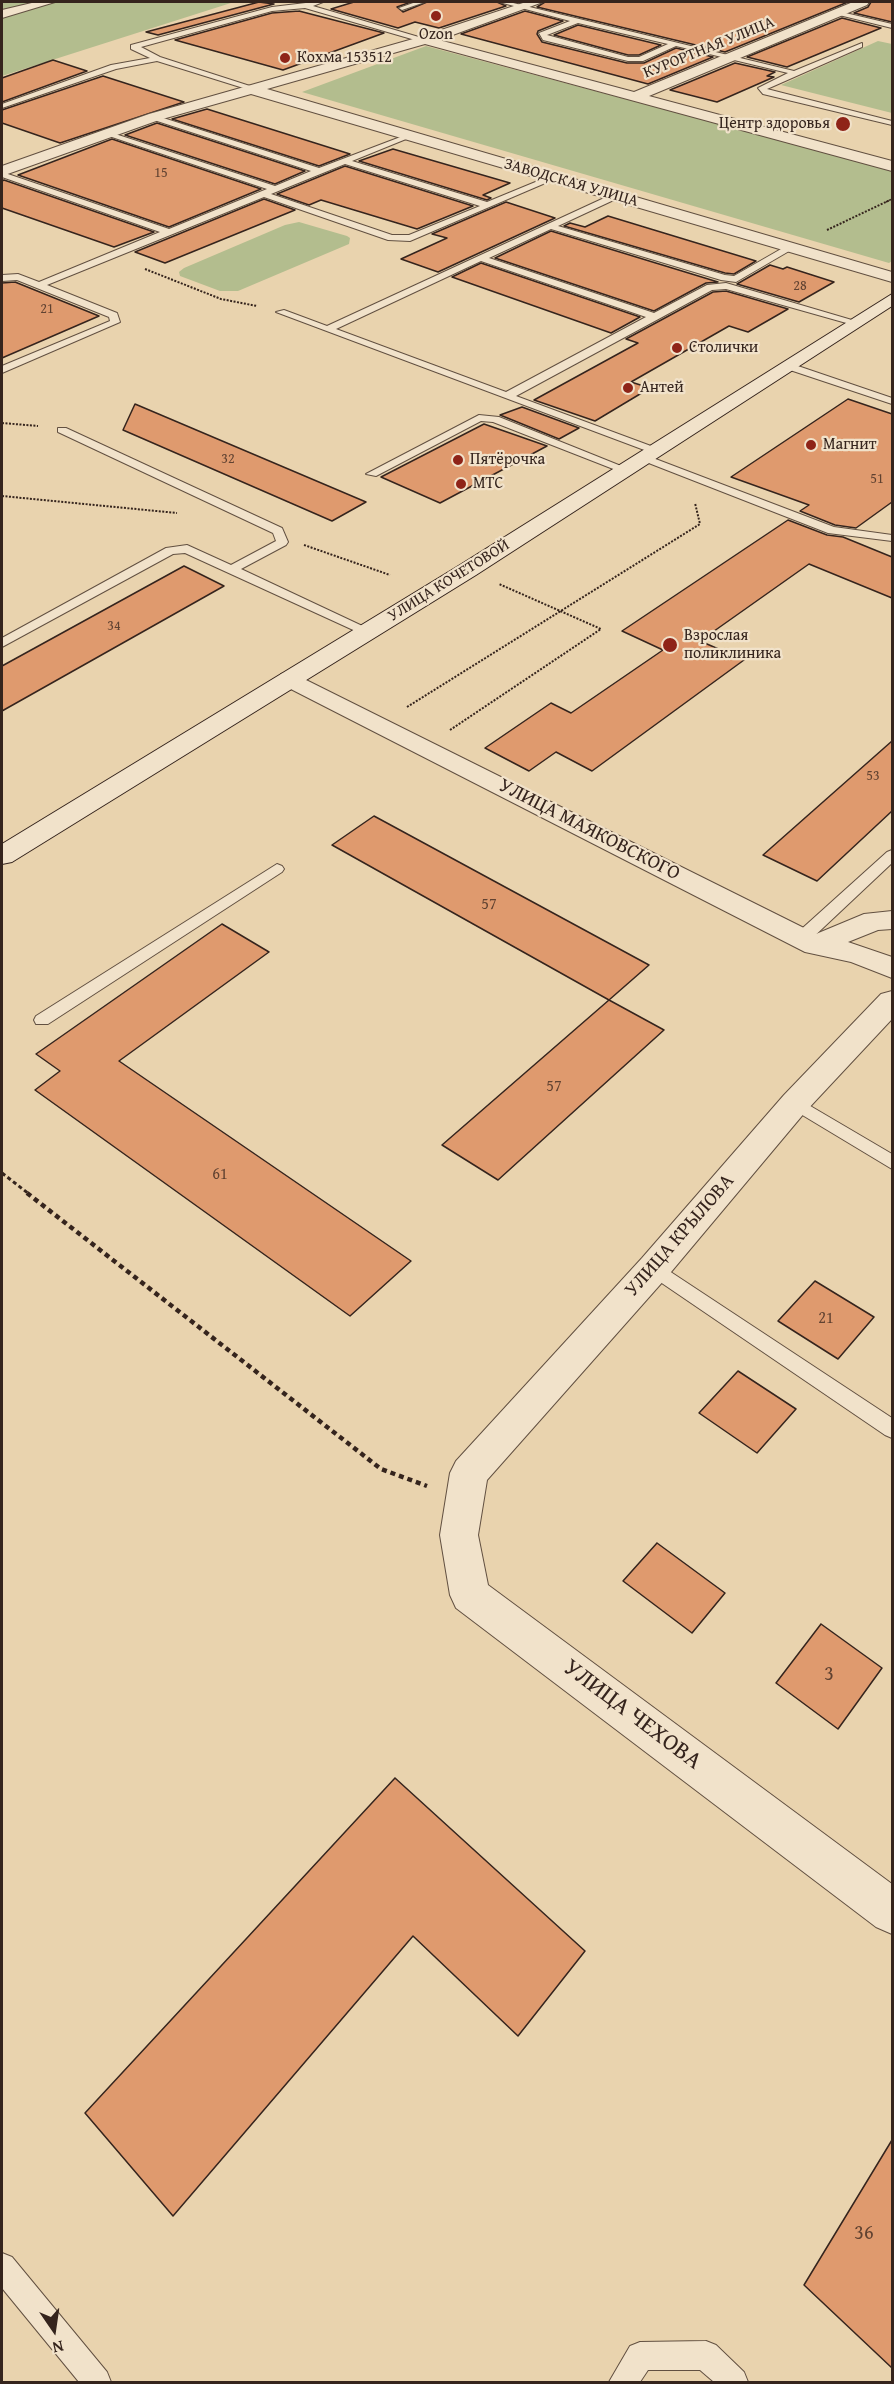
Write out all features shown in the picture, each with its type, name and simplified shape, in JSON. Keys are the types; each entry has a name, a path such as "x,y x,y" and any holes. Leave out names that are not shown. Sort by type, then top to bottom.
{"street":[{"path":"2,15 49,2"},
{"path":"2,173 154,117 425,40 537,2"},
{"name":"КУРОРТНАЯ УЛИЦА","path":"634,97 863,2"},
{"path":"425,40 892,166"},
{"name":"ЗАВОДСКАЯ УЛИЦА","path":"250,89 892,277"},
{"name":"УЛИЦА КОЧЕТОВОЙ","path":"2,856 625,470 892,299"},
{"name":"УЛИЦА МАЯКОВСКОГО","path":"290,679 809,942 858,954 892,968"},
{"path":"809,942 874,921 892,920"},
{"name":"УЛИЦА КРЫЛОВА","path":"467,1486 795,1103 892,1001"},
{"name":"УЛИЦА ЧЕХОВА","path":"467,1486 459,1535 470,1595 892,1911"}],"lane":[{"path":"250,89 157,59 134,48 273,9 320,2"},
{"path":"402,8 422,2"},
{"path":"502,2 733,56 795,73"},
{"path":"305,6 425,40"},
{"path":"837,13 892,26"},
{"path":"578,20 542,35 628,59 640,59 678,43"},
{"path":"859,45 762,88 766,92 892,123"},
{"path":"2,106 114,67 157,59"},
{"path":"154,117 319,171"},
{"path":"109,133 275,189"},
{"path":"39,285 408,135"},
{"path":"345,161 487,205"},
{"path":"2,173 168,232"},
{"path":"264,194 391,238 410,238 553,178"},
{"path":"328,329 615,196"},
{"path":"550,226 724,278 736,279 791,247"},
{"path":"480,258 655,317"},
{"path":"2,278 18,276 114,315 115,322 2,370"},
{"path":"507,396 711,287 726,286 857,323"},
{"path":"281,312 507,396 650,454 711,483 832,530 887,537 892,528"},
{"path":"788,366 892,401"},
{"path":"372,474 479,418 495,419 625,470"},
{"path":"62,430 278,531 282,542 232,569"},
{"path":"2,643 170,551 187,549 367,631"},
{"path":"809,942 892,855"},
{"path":"42,1020 277,868"},
{"path":"795,1103 892,1162"},
{"path":"654,1268 892,1429"},
{"path":"2,2267 97,2382"},
{"path":"623,2382 640,2356 706,2355 734,2382"}],"path":[{"path":"791,247 892,199"},
{"path":"111,256 221,299 281,312"},
{"path":"2,423 62,430"},
{"path":"380,724 699,524 693,497 711,483"},
{"path":"2,496 200,515 234,511"},
{"path":"281,537 390,575"},
{"path":"424,747 601,629 496,582"},
{"path":"2,1173 381,1469 467,1486"}],"green space":[{"path":"2,2 234,2 2,76"},
{"path":"878,41 892,44 892,113 781,85"},
{"path":"426,46 892,170 892,261 889,263 302,92"},
{"path":"299,222 347,236 350,238 349,244 238,291 220,291 180,276 179,272 184,268 285,225"}],"building":[{"path":"259,2 274,4 158,35 146,32"},
{"path":"354,2 411,2 397,7 403,12 427,2 497,2 506,6 439,28 415,22 398,28 331,9"},
{"path":"545,2 848,2 725,52 537,7"},
{"path":"871,2 892,2 892,22 854,13 868,7"},
{"path":"299,11 384,33 283,70 175,40 272,13"},
{"path":"525,11 563,21 538,31 537,34 542,42 627,63 644,63 676,48 713,57 648,84 461,34"},
{"path":"842,18 881,28 787,67 747,57"},
{"path":"578,25 661,45 639,55 628,55 554,35"},
{"path":"53,60 87,71 2,102 2,78"},
{"path":"735,63 775,72 767,76 774,77 717,102 670,90"},
{"path":"103,76 184,102 60,143 2,123 2,110"},
{"path":"207,109 350,154 319,166 172,119"},
{"path":"157,123 305,171 275,184 125,135"},
{"path":"112,139 261,189 169,227 18,175"},
{"path":"393,149 510,183 483,195 491,198 487,200 359,161"},
{"path":"345,166 473,206 417,229 321,200 309,205 277,194"},
{"path":"2,181 154,232 114,247 2,208"},
{"path":"264,199 295,210 165,263 135,252"},
{"path":"506,202 555,218 438,272 401,259 447,238 432,234"},
{"path":"608,216 756,261 734,274 725,273 564,226 570,223 585,227"},
{"path":"551,231 718,282 706,283 654,311 495,258"},
{"path":"481,263 640,317 611,333 452,277"},
{"path":"770,265 783,269 787,267 834,282 799,302 737,284"},
{"path":"15,282 99,316 2,358 2,283"},
{"path":"726,291 788,309 748,332 729,326 631,382 650,388 595,421 534,400 638,343 626,339 713,292"},
{"path":"848,399 892,414 892,502 856,528 835,525 800,511 809,505 731,477"},
{"path":"135,404 366,502 332,521 123,430"},
{"path":"522,407 579,428 559,439 500,415"},
{"path":"484,424 547,446 440,503 381,477"},
{"path":"788,520 827,535 843,537 892,557 892,598 809,564 700,641 744,660 592,771 556,752 529,771 485,748 551,703 571,713 663,650 622,631"},
{"path":"184,566 224,586 2,711 2,666"},
{"path":"892,741 892,811 817,881 763,855"},
{"path":"374,816 649,965 609,1000 332,845"},
{"path":"222,924 269,952 119,1061 411,1261 350,1316 35,1090 60,1071 36,1054"},
{"path":"609,1000 664,1030 498,1180 442,1145"},
{"path":"815,1281 874,1317 838,1359 778,1321"},
{"path":"738,1371 796,1409 757,1453 699,1413"},
{"path":"657,1543 725,1593 692,1633 623,1581"},
{"path":"821,1624 882,1668 838,1729 776,1683"},
{"path":"395,1778 585,1951 518,2036 413,1936 173,2216 85,2113"},
{"path":"892,2140 892,2368 804,2285"}],"place":[{"name":"Ozon","path":"436,16"},
{"name":"Кохма 153512","path":"285,58"},
{"name":"Центр здоровья","path":"843,124"},
{"name":"Столички","path":"677,348"},
{"name":"Антей","path":"628,388"},
{"name":"Магнит","path":"811,445"},
{"name":"Пятёрочка","path":"458,460"},
{"name":"МТС","path":"461,484"},
{"name":"Взрослая поликлиника","path":"670,645"}]}
